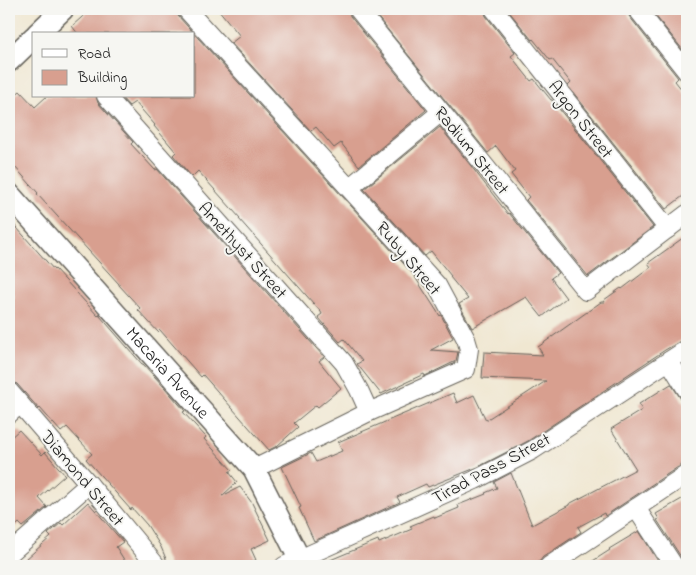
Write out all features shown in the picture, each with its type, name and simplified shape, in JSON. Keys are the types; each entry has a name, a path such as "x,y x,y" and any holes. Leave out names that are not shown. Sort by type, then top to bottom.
{"street":[{"path":"42,32 62,9"},
{"name":"Ruby Street","path":"186,9 437,285 466,339 469,349 466,369 369,412 254,469"},
{"name":"Radium Street","path":"358,9 586,291 668,229"},
{"name":"Argon Street","path":"494,9 668,229"},
{"path":"637,9 687,72"},
{"path":"9,61 32,41"},
{"name":"Amethyst Street","path":"108,98 344,363 369,412"},
{"path":"349,188 442,112"},
{"name":"Macaria Avenue","path":"9,194 254,469 295,564"},
{"path":"668,229 687,214"},
{"name":"Tirad Pass Street","path":"295,564 475,480 533,450 687,349"},
{"path":"669,361 687,390"},
{"name":"Diamond Street","path":"13,403 89,484 156,566"},
{"path":"549,566 687,474"},
{"path":"9,554 89,484"},
{"path":"636,508 674,566"}],"building":[{"path":"91,9 174,9 193,32 76,32 72,26"},
{"path":"218,9 348,9 350,16 426,110 359,166 341,143 334,148 316,127 311,131 231,43 240,36"},
{"path":"371,9 484,9 486,16 515,53 511,56 531,81 534,79 552,100 653,227 588,276 526,200 529,197 511,174 515,171 496,146 488,153"},
{"path":"507,9 627,9 629,16 678,78 675,81 687,96 687,193 666,209 568,86 571,83 552,59 550,60 532,40"},
{"path":"650,9 687,9 687,55"},
{"path":"195,35 413,274 441,315 453,338 431,350 458,352 456,361 381,394 357,364 362,361 344,339 340,342 318,317 322,314 321,312 240,218 198,171 192,177 173,155 176,152 135,102 129,106 122,98 195,98"},
{"path":"20,91 35,107 45,98 97,98 98,103 133,142 131,144 155,170 157,169 324,357 319,361 341,388 318,407 316,405 294,423 298,427 277,446 269,450 203,375 201,377 160,330 158,332 138,310 140,308 15,167 9,172 9,100"},
{"path":"440,127 508,214 558,273 551,278 566,298 542,317 526,297 472,328 459,304 468,299 451,276 431,251 425,256 364,189"},
{"path":"9,219 54,270 99,315 165,388 185,411 183,412 206,437 204,439 232,470 229,472 237,482 222,496 240,487 252,503 270,540 251,549 256,560 243,566 169,566 161,547 147,525 132,508 131,510 86,459 92,454 67,427 61,432 17,384 9,381 9,302 15,296 9,290"},
{"path":"687,235 687,337 528,441 478,467 428,487 426,484 397,497 400,502 314,541 299,508 301,507 282,467 311,453 316,462 342,451 338,442 453,393 457,403 474,395 486,420 546,381 482,378 484,352 543,355 538,347 601,302 605,302 604,300 651,267 648,263"},
{"path":"671,384 687,408 687,461 605,516 604,513 578,527 581,532 543,557 540,561 530,566 316,566 378,540 379,543 412,529 410,526 459,508 458,505 497,488 494,482 511,473 532,525 636,469 611,429 642,410 639,404"},
{"path":"19,430 42,455 45,452 65,475 39,498 47,507 23,527 19,523 9,532 9,439"},
{"path":"687,496 687,566 684,566 683,560 657,520 659,519 656,514"},
{"path":"88,502 123,542 116,547 128,566 18,566 51,537 48,534 61,523 63,525"},
{"path":"639,531 661,566 585,566 609,549"}]}
